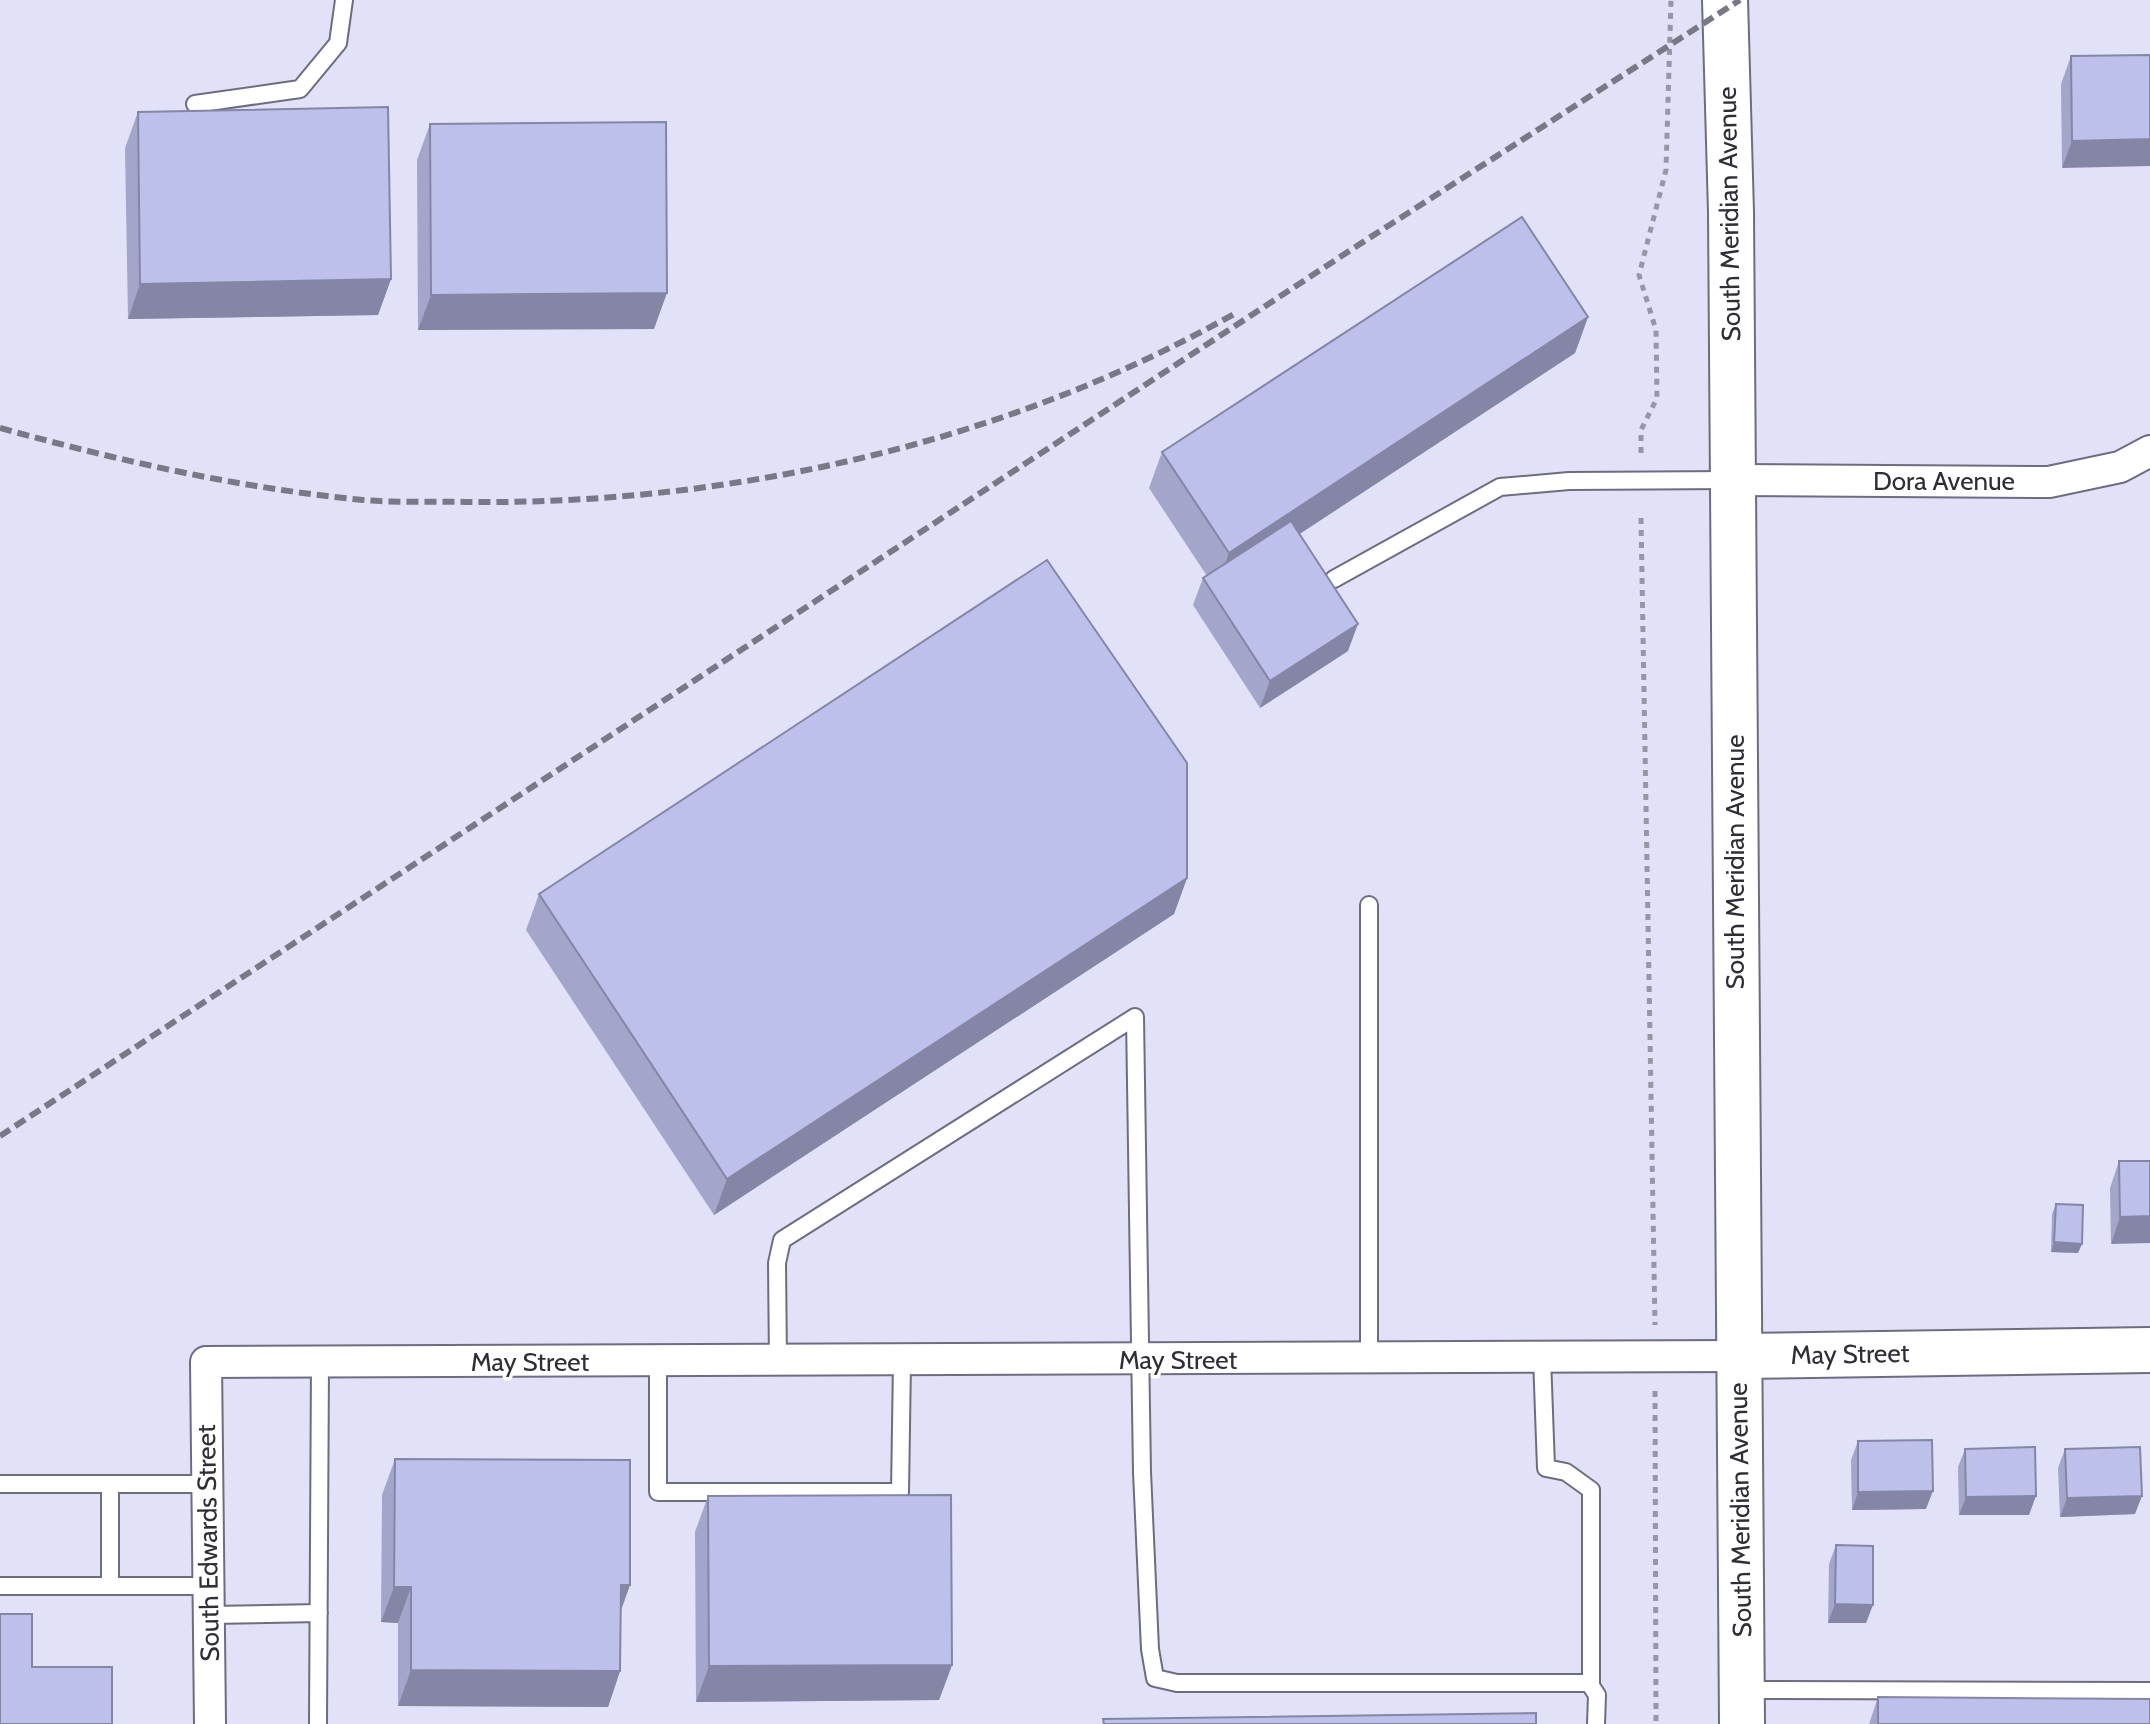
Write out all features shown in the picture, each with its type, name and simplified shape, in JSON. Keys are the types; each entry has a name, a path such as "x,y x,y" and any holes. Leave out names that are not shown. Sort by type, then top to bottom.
{"main road":[{"name":"South Meridian Avenue","path":"1725,0 1733,480 1742,1707"},
{"name":"May Street","path":"1738,1356 2150,1350"}],"street":[{"name":"Dora Avenue","path":"1733,480 2049,482 2120,467 2150,451"},
{"name":"May Street","path":"206,1362 902,1362 1738,1356"},
{"name":"South Edwards Street","path":"206,1362 210,1724"}],"lane":[{"path":"195,104 300,89 338,43 344,0"},
{"path":"1334,579 1500,487 1569,481 1733,480"},
{"path":"1369,905 1369,1359"},
{"path":"778,1362 777,1263 782,1240 1135,1017 1143,1360 1142,1472 1150,1649 1155,1678 1177,1683 1591,1686"},
{"path":"1542,1357 1546,1468 1566,1472 1591,1490 1591,1686 1597,1695 1596,1724"},
{"path":"318,1724 320,1362"},
{"path":"658,1362 658,1492 900,1492 902,1362"},
{"path":"0,1484 207,1484"},
{"path":"110,1484 110,1586"},
{"path":"0,1586 110,1586 319,1613"},
{"path":"1742,1707 2150,1691"}],"path":[{"path":"1641,467 1641,430 1657,398 1656,330 1639,275 1666,170 1671,0"},
{"path":"1641,518 1655,1357 1656,1724"}],"building":[{"path":"2150,55 2150,139 2072,141 2071,56"},
{"path":"388,107 391,279 140,284 138,112"},
{"path":"666,122 667,293 431,295 430,124"},
{"path":"1522,217 1588,317 1229,553 1162,452"},
{"path":"1291,521 1358,624 1270,681 1203,578"},
{"path":"1047,560 1187,763 1187,878 727,1179 539,894"},
{"path":"2119,1161 2150,1161 2150,1216 2120,1217"},
{"path":"2056,1204 2083,1205 2082,1244 2054,1242"},
{"path":"1932,1440 1933,1491 1858,1492 1858,1441"},
{"path":"2035,1447 2036,1496 1966,1497 1965,1449"},
{"path":"2140,1447 2142,1496 2067,1498 2065,1449"},
{"path":"395,1459 630,1460 630,1585 621,1585 620,1671 411,1670 411,1587 394,1587"},
{"path":"951,1495 952,1665 709,1666 708,1496"},
{"path":"1836,1545 1873,1546 1873,1605 1835,1604"},
{"path":"0,1614 32,1614 32,1667 112,1667 112,1724 0,1724"},
{"path":"1878,1697 2150,1699 2150,1724 1878,1724"},
{"path":"1536,1713 1536,1724 1104,1724 1103,1719"}],"railway":[{"path":"0,1136 1366,240 1740,0"},
{"path":"0,428 180,472 363,500 565,500 664,492 764,478 862,458 959,431 1054,399 1145,360 1234,314"}]}
